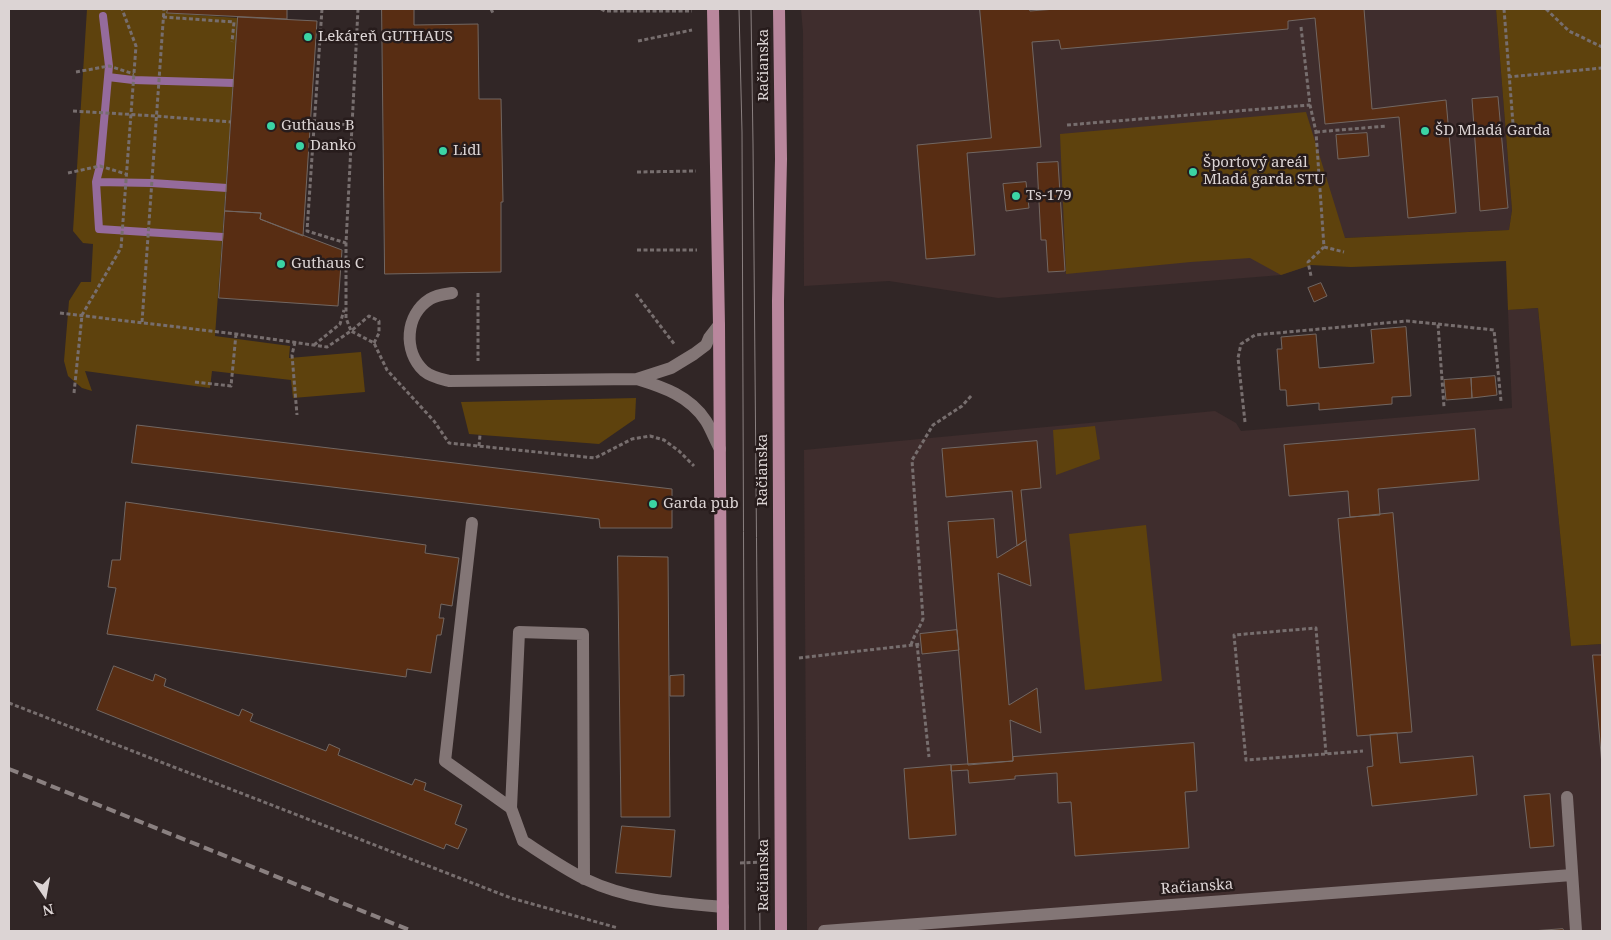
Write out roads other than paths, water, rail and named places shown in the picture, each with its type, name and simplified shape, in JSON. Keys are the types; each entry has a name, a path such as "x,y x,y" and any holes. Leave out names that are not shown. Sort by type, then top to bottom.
{"main road":[{"path":"713,9 719,325 723,931"},
{"name":"Račianska","path":"779,9 781,160 778,301 781,931"}],"lane":[{"path":"452,293 431,298 415,314 409,334 416,360 424,371 437,378 449,381 637,379 671,368 694,354 706,345 719,325"},
{"path":"637,379 667,389 694,406 706,420 720,449"},
{"path":"472,523 445,761 511,808"},
{"path":"584,878 583,634 519,632 511,808 523,841 584,878 620,892 685,904 723,907"},
{"path":"1567,797 1576,931"},
{"name":"Račianska","path":"824,931 1572,875"}],"waterway":[{"path":"103,16 109,66 100,166 96,182 99,229 223,237"},
{"path":"108,77 133,80 234,83"},
{"path":"96,182 152,183 227,188"}],"tram line":[{"path":"739,9 742,132 745,931"},
{"path":"751,9 760,931"}],"railway":[{"path":"9,769 412,931"}],"place":[{"name":"Lekáreň GUTHAUS","path":"308,37"},
{"name":"Guthaus B","path":"271,126"},
{"name":"ŠD Mladá Garda","path":"1425,131"},
{"name":"Danko","path":"300,146"},
{"name":"Lidl","path":"443,151"},
{"name":"Športový areál Mladá garda STU","path":"1193,172"},
{"name":"Ts-179","path":"1016,196"},
{"name":"Guthaus C","path":"281,264"},
{"name":"Garda pub","path":"653,504"}]}
